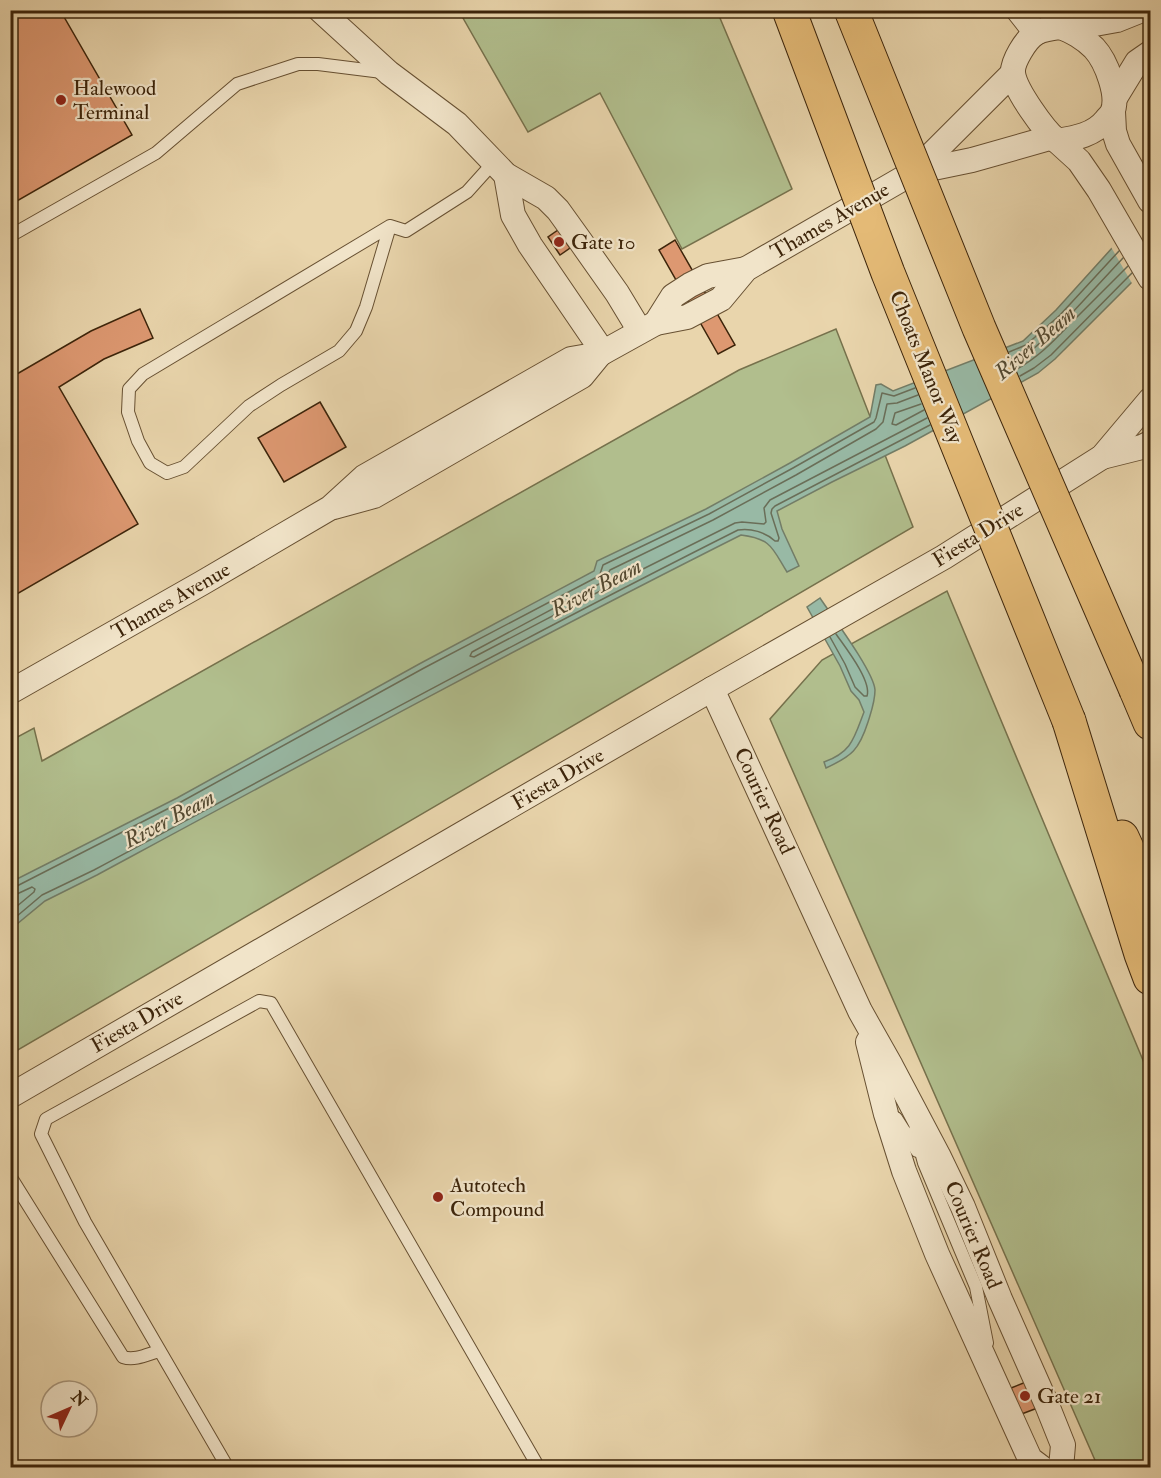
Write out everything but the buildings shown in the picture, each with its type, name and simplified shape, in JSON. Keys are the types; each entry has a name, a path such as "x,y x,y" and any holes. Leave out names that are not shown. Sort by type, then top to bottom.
{"highway":[{"name":"Choats Manor Way","path":"789,10 888,273 1069,721"},
{"path":"851,10 979,328 1143,701 1150,723"},
{"path":"1069,721 1150,897"},
{"path":"1069,721 1150,978"}],"street":[{"path":"320,10 389,73 457,124 500,168 546,198 558,210 617,293 648,327"},
{"path":"1018,10 1036,33"},
{"path":"1067,29 1117,20 1142,10"},
{"path":"1150,201 1118,144 1114,131 1114,87 1095,49 1067,29 1059,27 1036,33 1027,41 1018,56 1013,73 1027,103 1055,139 1079,161 1099,190 1150,278"},
{"path":"1055,139 1076,138 1090,133 1103,124 1137,62 1150,53"},
{"name":"Thames Avenue","path":"10,692 330,508 374,496 582,376 601,353 648,327 674,296 690,285 708,276 746,270 914,172 1013,73"},
{"name":"Thames Avenue","path":"914,172 1055,139"},
{"path":"500,168 513,215 601,353"},
{"name":"Fiesta Drive","path":"10,1096 944,557 1102,457 1150,400"},
{"name":"Fiesta Drive","path":"1102,457 1150,443"},
{"name":"Courier Road","path":"712,689 860,1011 893,1094 938,1155 963,1207 1063,1445 1061,1467"},
{"name":"Courier Road","path":"893,1094 886,1114 908,1182 937,1254 1030,1459 1042,1467"}],"lane":[{"path":"10,236 156,153 237,84 298,64 318,64 389,73"},
{"path":"390,226 366,307 356,331 339,351 249,406 184,467 167,473 150,463 138,441 128,412 129,389 143,374 390,226 406,231 500,168"},
{"path":"228,1467 85,1222 41,1134 46,1119 259,1001 271,1003 539,1467"},
{"path":"893,1094 976,1287 993,1376"},
{"path":"893,1094 924,1163"},
{"path":"10,1176 123,1358 137,1358 159,1351"},
{"path":"976,1287 1026,1358"}],"shaded area":[{"path":"459,11 717,11 792,189 682,249 600,93 528,132"},
{"path":"836,329 913,527 11,1054 10,741 34,728 42,761 739,370"},
{"path":"947,591 1150,1077 1150,1467 1098,1467 770,719 822,660"}],"water":[{"name":"River Beam","path":"1150,206 1150,260 1131,283 1038,373 905,446 777,511 782,529 799,566 787,572 770,546 759,539 741,535 498,660 45,901 11,929 11,882 177,798 421,663 594,571 597,561 706,509 790,463 870,417 876,385 881,384 893,391 1023,341 1056,310"},
{"path":"820,598 868,671 875,690 874,703 858,746 848,756 826,768 824,762 841,754 851,743 864,712 807,607"}],"pier":[{"path":"1150,203 1150,265 1133,285 1111,247"}],"place":[{"name":"Halewood Terminal","path":"61,100"},
{"name":"Gate 10","path":"559,242"},
{"name":"Autotech Compound","path":"438,1197"},
{"name":"Gate 21","path":"1025,1396"}]}
